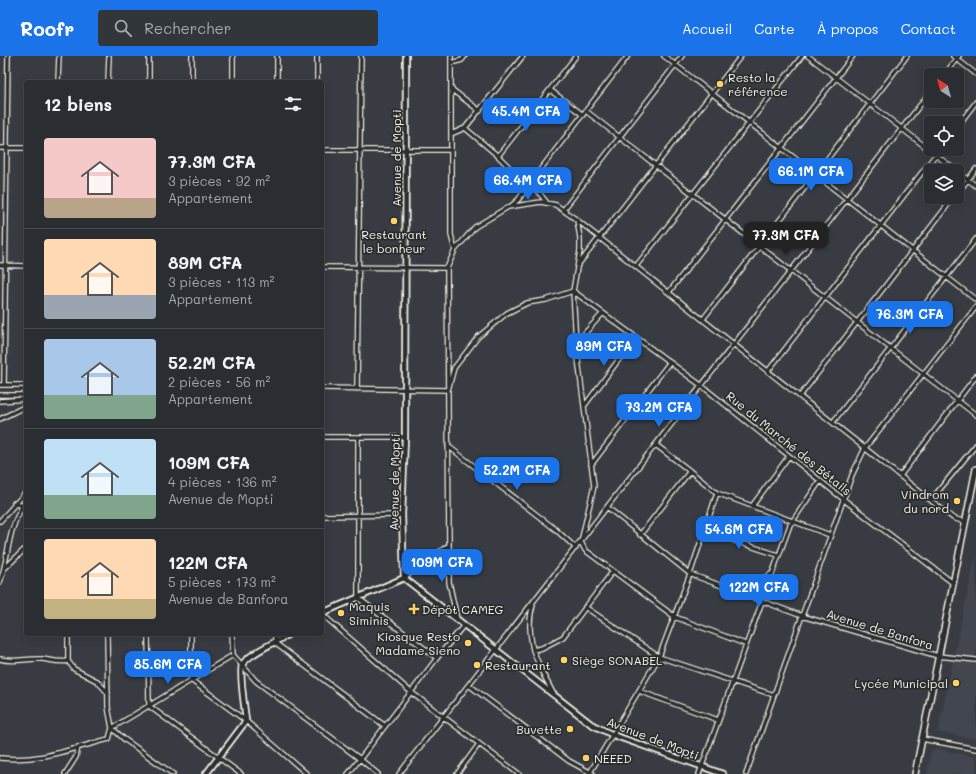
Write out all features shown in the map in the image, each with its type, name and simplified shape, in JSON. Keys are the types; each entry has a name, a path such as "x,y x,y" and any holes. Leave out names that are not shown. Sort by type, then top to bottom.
{"main road":[{"name":"Avenue de Banfora","path":"915,774 976,469"}],"street":[{"path":"8,56 6,265 2,385 24,385"},
{"path":"58,80 59,56"},
{"path":"108,80 109,56"},
{"path":"149,56 149,80"},
{"path":"192,56 192,80"},
{"path":"233,56 233,80"},
{"path":"277,56 277,80"},
{"path":"317,56 317,80"},
{"path":"357,389 359,267 358,150 361,56"},
{"name":"Avenue de Mopti","path":"406,56 405,389 402,516 404,578 591,724 613,736 723,774"},
{"path":"451,56 451,235 455,250"},
{"path":"451,63 462,60 465,56"},
{"path":"451,134 465,128 523,56"},
{"path":"498,156 576,56"},
{"path":"457,619 450,582 447,268 455,250 475,227 518,200 628,56"},
{"path":"664,56 976,300"},
{"path":"564,209 682,56"},
{"path":"578,266 741,56"},
{"path":"636,266 802,56"},
{"path":"808,56 924,145"},
{"path":"670,292 853,56"},
{"path":"703,319 907,56"},
{"path":"949,68 956,57 976,74"},
{"path":"451,89 480,110"},
{"path":"550,90 583,115"},
{"path":"399,774 924,100"},
{"path":"964,118 976,102"},
{"path":"586,111 692,194 726,218 825,298 976,415"},
{"path":"465,128 498,156 522,180 531,182 546,203"},
{"path":"0,148 24,148"},
{"path":"324,150 451,150"},
{"path":"768,371 934,156"},
{"path":"939,156 976,186"},
{"path":"964,184 976,169"},
{"path":"508,207 535,202 556,205 564,209 953,518 965,522"},
{"path":"800,396 949,204"},
{"path":"577,220 580,238 578,266 573,291 576,343 594,486 581,542 585,550 675,617 745,644"},
{"path":"833,422 976,239"},
{"path":"0,265 24,266"},
{"path":"324,267 447,268"},
{"path":"448,390 454,368 463,356 478,337 507,313 526,303 546,300 573,291"},
{"name":"Rue du Marché des Bétails","path":"573,291 702,386 820,481 953,583"},
{"path":"746,774 843,499 852,475 865,448 976,307"},
{"path":"576,343 603,313"},
{"path":"584,405 635,338"},
{"path":"591,465 669,363"},
{"path":"900,476 976,376"},
{"path":"324,388 448,390"},
{"path":"0,395 24,395"},
{"path":"0,401 24,399"},
{"path":"0,419 24,407"},
{"path":"324,436 404,437"},
{"path":"358,437 358,598"},
{"path":"931,500 976,444"},
{"path":"656,445 717,493 830,535"},
{"path":"448,446 555,529 576,548"},
{"path":"752,506 789,456"},
{"path":"640,535 690,471"},
{"path":"699,774 731,682 763,601 778,555 792,521 820,481"},
{"path":"469,685 569,761 590,774 659,657 675,617 717,493"},
{"path":"0,521 14,503 24,494"},
{"path":"0,582 5,568 11,529 21,509 20,505 14,503"},
{"name":"Avenue de Banfora","path":"607,508 690,574 802,616 938,656"},
{"path":"324,516 402,516"},
{"path":"705,531 778,555"},
{"path":"324,612 404,578 449,545"},
{"path":"0,568 5,568 24,550"},
{"path":"533,650 542,648 563,637 613,571"},
{"path":"744,594 772,573"},
{"path":"358,598 437,658"},
{"path":"534,602 530,612 529,631 533,650 541,670 554,695"},
{"path":"585,607 659,657 774,695"},
{"path":"324,615 412,693 519,774"},
{"path":"348,774 464,625"},
{"path":"68,636 68,661 74,669 97,681 108,693"},
{"path":"0,758 26,760 49,756 109,739 112,728 108,693 107,636"},
{"path":"148,636 149,706"},
{"path":"190,636 191,680"},
{"path":"232,636 233,655 256,681 378,774"},
{"path":"275,636 275,643"},
{"path":"206,774 246,721 242,664 253,654 286,636"},
{"path":"275,643 385,726"},
{"path":"112,728 233,655"},
{"path":"938,656 976,660"},
{"path":"0,659 10,661 43,659 63,662 68,661"},
{"path":"191,680 246,721 307,774"},
{"path":"639,691 718,720"},
{"path":"149,706 219,756 241,774"},
{"path":"112,728 124,739 173,774"},
{"path":"922,739 976,749"},
{"path":"457,774 479,744"},
{"path":"65,774 76,757 78,747"}],"shaded area":[{"path":"976,553 976,739 938,732"},
{"path":"936,749 976,757 976,774 927,774 931,752"}],"place":[{"name":"Resto la référence","path":"720,84"},
{"name":"Restaurant le bonheur","path":"394,221"},
{"name":"Vindrom du nord","path":"957,501"},
{"name":"Dépôt CAMEG","path":"414,609"},
{"name":"Maquis Siminis","path":"341,613"},
{"name":"Kiosque Resto Madame Sieno","path":"468,643"},
{"name":"Siège SONABEL","path":"564,660"},
{"name":"Restaurant","path":"477,665"},
{"name":"Lycée Municipal","path":"956,683"},
{"name":"Buvette","path":"570,729"},
{"name":"NEEED","path":"586,758"}]}
